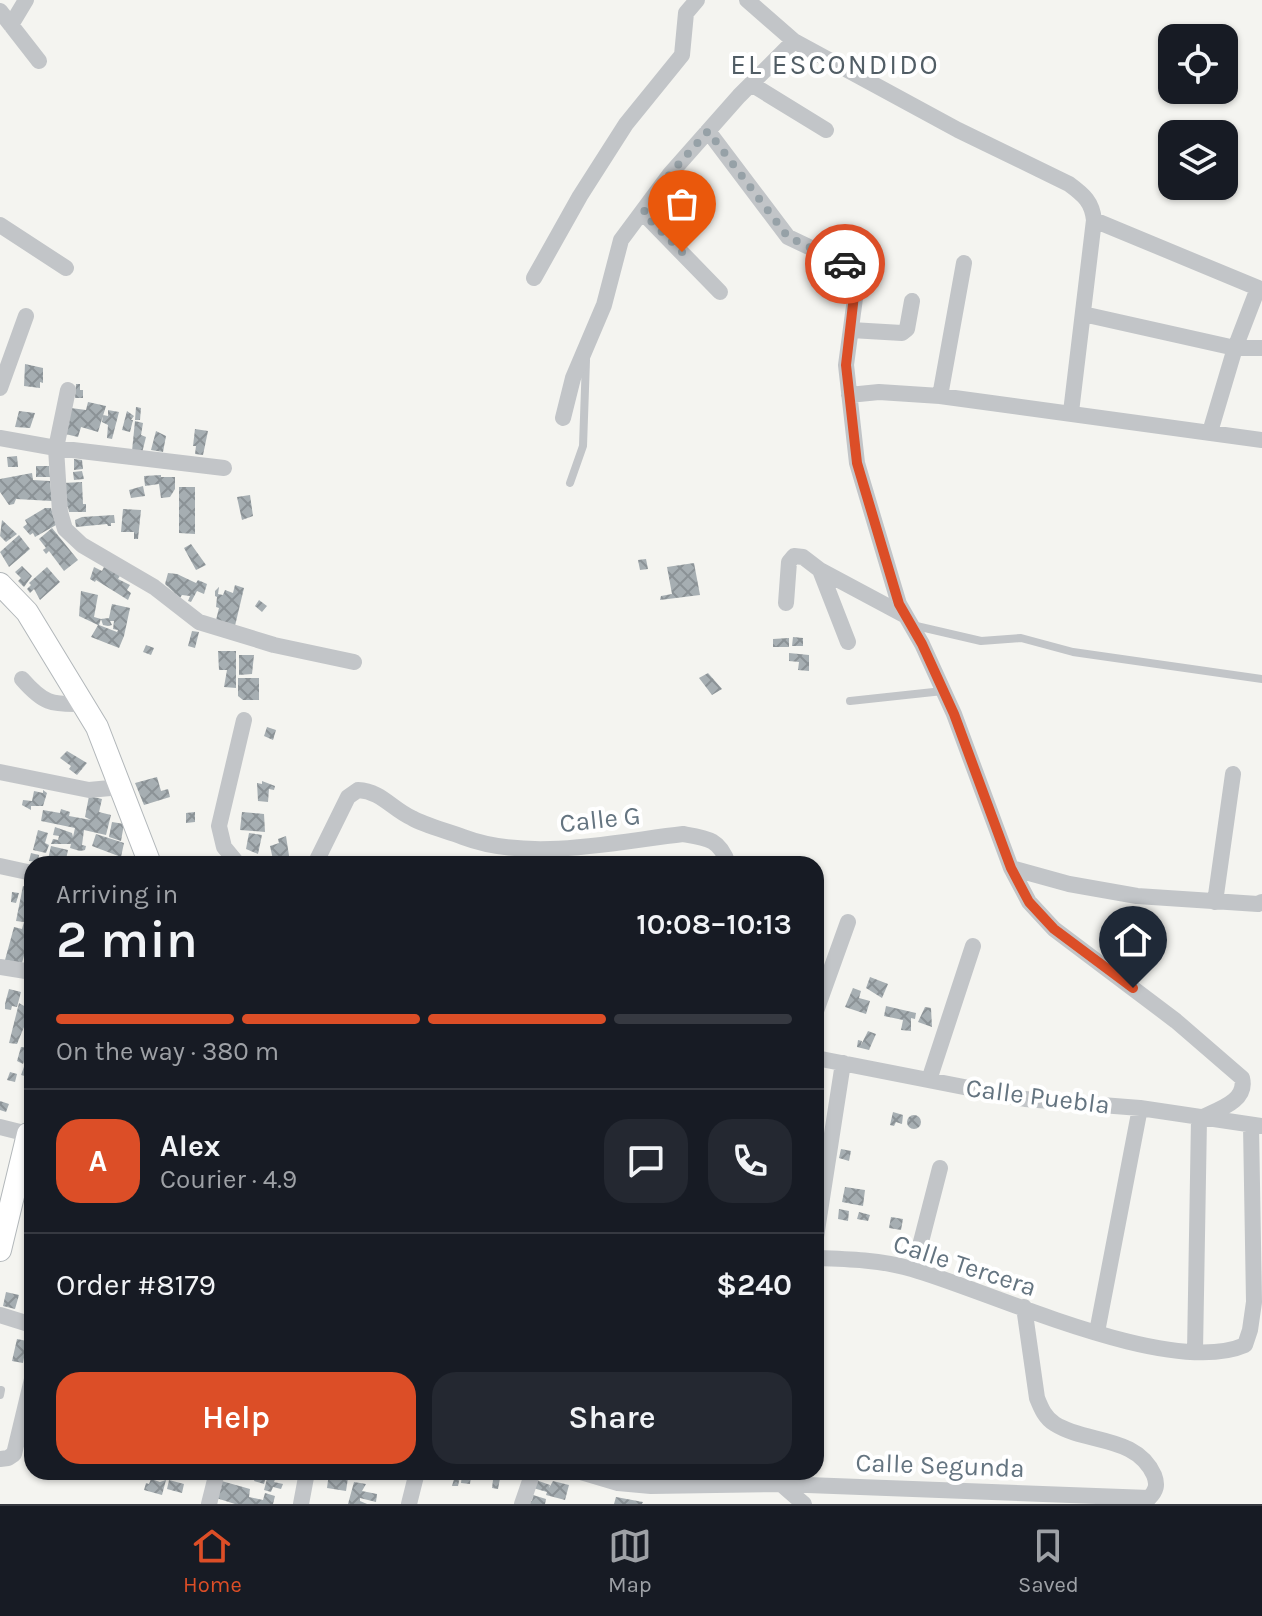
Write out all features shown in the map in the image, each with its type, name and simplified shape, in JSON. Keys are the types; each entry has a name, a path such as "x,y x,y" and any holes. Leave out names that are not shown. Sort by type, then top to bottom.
{"main road":[{"path":"0,584 27,612 97,727 147,856"},
{"path":"0,1250 24,1157"}],"street":[{"path":"26,0 5,18 39,61"},
{"path":"534,278 580,196 626,124 682,55 686,13 697,0"},
{"path":"747,0 794,41 1085,195 1092,207 1094,220 1071,412"},
{"path":"563,418 573,378 604,305 621,240 670,174 794,41"},
{"path":"751,84 826,130"},
{"path":"708,131 788,237 854,271 856,291 846,365 857,463 899,604 943,691 1011,868 1029,902 1054,929 1176,1021 1242,1078 1242,1094 1199,1119 1195,1352"},
{"path":"643,213 720,292"},
{"path":"1094,220 1258,288 1235,348 1210,432"},
{"path":"0,225 66,268"},
{"path":"940,396 964,263"},
{"path":"851,330 902,333 907,329 912,301"},
{"path":"1083,314 1235,348 1262,348"},
{"path":"0,388 26,316"},
{"path":"68,390 56,448 60,512 65,529 82,545 154,587 199,622 274,645 354,662"},
{"path":"849,395 879,392 940,396 1262,440"},
{"path":"0,438 56,448 224,468"},
{"path":"786,603 789,562 794,556 803,557 909,621"},
{"path":"820,570 848,642"},
{"path":"22,679 38,698 58,705 82,704"},
{"path":"231,856 224,847 219,826 244,720"},
{"path":"0,772 89,790 121,787"},
{"path":"1215,902 1233,774"},
{"name":"Calle G","path":"319,856 348,797 358,790 368,791 412,819 465,838 532,851 683,834 706,837 723,850 725,856"},
{"path":"0,866 24,871"},
{"path":"1011,868 1069,884 1137,896 1262,902"},
{"path":"824,989 848,922"},
{"path":"929,1080 973,946"},
{"path":"0,967 24,971"},
{"name":"Calle Puebla","path":"824,1059 1025,1099 1140,1108 1256,1126"},
{"path":"824,1185 843,1063"},
{"path":"1097,1332 1140,1108"},
{"name":"Calle Tercera","path":"824,1258 870,1261 914,1269 1080,1329 1173,1350 1218,1353 1245,1345 1254,1302 1256,1126"},
{"path":"0,1127 24,1133"},
{"path":"914,1269 940,1168"},
{"name":"Calle Segunda","path":"626,1480 651,1486 781,1484 1097,1500 1149,1498 1157,1482 1139,1454 1107,1440 1058,1426 1041,1409 1024,1307"},
{"path":"0,1315 24,1322"},
{"path":"0,1459 14,1454 24,1412"},
{"path":"209,1504 215,1480"},
{"path":"301,1504 306,1480"},
{"path":"409,1504 415,1480"},
{"path":"522,1504 530,1480"},
{"path":"781,1484 804,1504"}],"lane":[{"path":"570,483 583,446 586,348"},
{"path":"909,621 981,641 1021,638 1073,652 1262,679"},
{"path":"850,701 943,691"}],"building":[{"path":"25,364 43,368 40,388 24,386"},
{"path":"76,384 80,384 80,390 83,390 83,398 75,398"},
{"path":"88,402 106,406 98,432 81,427 78,437 61,433 71,408 86,410"},
{"path":"136,407 141,408 140,420 135,420"},
{"path":"108,410 119,412 112,439 107,438 108,425 102,422 103,415 108,416"},
{"path":"19,411 35,413 30,428 15,427"},
{"path":"127,411 134,416 130,432 122,430"},
{"path":"135,421 143,423 141,435 146,437 142,453 132,451"},
{"path":"195,429 208,431 203,455 195,454"},
{"path":"156,431 166,436 163,452 151,450"},
{"path":"17,456 18,467 8,467 7,457"},
{"path":"74,459 82,460 83,469 74,470"},
{"path":"36,466 49,466 50,477 36,477"},
{"path":"82,471 84,479 74,480 73,472"},
{"path":"32,473 33,480 50,481 52,501 16,499 14,504 9,505 0,492 0,479"},
{"path":"144,476 175,477 175,489 170,497 161,498 159,484 145,486"},
{"path":"82,482 86,512 69,512 65,507 63,483"},
{"path":"143,486 145,496 131,498 129,490"},
{"path":"179,487 195,487 195,534 179,533"},
{"path":"250,495 253,516 242,520 237,497"},
{"path":"45,508 51,508 56,525 35,537 33,533 30,535 23,527 27,524 25,520"},
{"path":"123,509 141,510 138,539 134,539 134,532 121,532"},
{"path":"114,515 115,523 111,526 76,527 75,520 82,517"},
{"path":"2,520 17,534 6,542 0,536"},
{"path":"52,528 78,560 64,571 49,551 46,554 43,550 46,548 39,539"},
{"path":"19,535 30,549 9,567 0,552"},
{"path":"191,544 206,565 196,570 184,548"},
{"path":"646,559 648,569 640,570 638,560"},
{"path":"694,563 700,595 660,600 661,596 672,594 667,567"},
{"path":"22,566 32,576 24,587 15,572"},
{"path":"47,567 60,582 40,600 34,589 30,593 27,589 31,585 29,583"},
{"path":"94,567 102,571 104,567 121,574 118,579 130,585 128,600 90,579"},
{"path":"168,573 207,584 204,594 197,591 191,602 188,601 190,596 182,595 180,598 165,584"},
{"path":"235,585 244,588 234,630 216,620 219,608 216,607 215,591 219,587 218,594 223,595 225,590 233,593"},
{"path":"81,591 98,595 94,617 109,618 112,604 130,608 119,648 91,637 98,625 79,616","holes":["101,619 103,625 108,626 112,625 110,621 114,621 113,629 117,632 99,625"]},
{"path":"259,600 267,606 262,612 255,606"},
{"path":"192,631 199,632 195,648 188,646"},
{"path":"793,637 803,638 803,646 792,646"},
{"path":"789,638 789,647 773,647 773,639"},
{"path":"146,645 154,648 151,655 143,652"},
{"path":"218,651 236,651 236,688 224,687 227,670 219,670"},
{"path":"789,653 809,655 809,671 798,670 799,662 789,661"},
{"path":"239,655 254,655 252,674 239,675"},
{"path":"708,673 722,689 712,695 699,678"},
{"path":"238,678 259,678 259,700 243,700 238,696"},
{"path":"267,727 276,730 273,740 264,736"},
{"path":"67,751 87,763 77,775 60,758"},
{"path":"157,777 161,791 168,789 170,797 144,805 135,783"},
{"path":"262,781 275,786 274,790 269,789 268,802 258,801 257,783 262,784"},
{"path":"43,790 47,793 43,806 31,806 31,810 22,805 23,800 32,801 34,791 43,793"},
{"path":"89,796 102,799 99,812 111,815 106,835 84,830 82,845 86,846 85,850 80,851 70,848 71,844 51,844 59,836 53,835 55,827 72,833 73,837 75,828 41,821 43,810 60,813 61,809 70,812 69,816 91,820 85,817"},
{"path":"195,812 195,822 186,823 186,813"},
{"path":"242,812 264,814 265,832 240,830"},
{"path":"112,822 124,824 121,841 109,837"},
{"path":"38,830 48,833 46,853 33,850"},
{"path":"249,833 262,835 258,854 246,849"},
{"path":"96,834 124,843 121,856 92,846"},
{"path":"286,836 289,856 272,856 270,846 279,843 278,839"},
{"path":"51,846 68,850 67,856 49,856"},
{"path":"23,886 24,922 16,921"},
{"path":"12,892 19,893 16,903 11,902"},
{"path":"24,922 22,963 5,960 14,927 22,929"},
{"path":"870,977 888,984 882,998 866,988"},
{"path":"853,988 861,991 859,998 870,1001 866,1014 845,1007"},
{"path":"9,989 21,992 17,1007 12,1006 11,1010 5,1009"},
{"path":"19,1003 24,1006 24,1027 17,1044 9,1043"},
{"path":"886,1006 916,1013 915,1019 911,1018 911,1031 901,1030 903,1020 884,1016"},
{"path":"925,1007 931,1008 932,1027 918,1022"},
{"path":"868,1031 876,1034 869,1050 857,1047 858,1040 862,1041 861,1045"},
{"path":"21,1047 24,1047 23,1064 17,1061"},
{"path":"10,1072 17,1074 15,1082 7,1080"},
{"path":"0,1101 9,1104 6,1112 0,1110"},
{"path":"893,1112 903,1115 902,1124 896,1122 894,1126 890,1125"},
{"path":"914,1115 921,1122 914,1129 907,1122"},
{"path":"841,1149 851,1151 849,1161 839,1158"},
{"path":"845,1187 865,1190 863,1206 842,1202"},
{"path":"839,1209 849,1211 848,1221 838,1219"},
{"path":"859,1212 870,1215 868,1221 857,1219"},
{"path":"891,1217 903,1219 901,1230 889,1228"},
{"path":"6,1292 19,1295 15,1309 3,1306"},
{"path":"17,1339 24,1340 23,1363 12,1361"},
{"path":"151,1480 166,1480 162,1495 144,1490 146,1483 149,1484"},
{"path":"169,1480 184,1484 182,1493 167,1489"},
{"path":"218,1480 250,1489 249,1497 263,1500 265,1493 275,1496 273,1504 235,1504 213,1497"},
{"path":"267,1480 283,1484 281,1489 273,1487 271,1492 264,1490"},
{"path":"328,1480 348,1480 346,1491 327,1488"},
{"path":"493,1480 500,1480 498,1489 492,1488"},
{"path":"536,1480 550,1485 549,1488 553,1481 569,1485 565,1500 533,1488"},
{"path":"354,1482 366,1484 362,1491 377,1494 376,1502 360,1498 367,1504 348,1504"},
{"path":"533,1495 546,1499 545,1504 528,1504"},
{"path":"616,1497 643,1502 614,1504"}],"way so far":[{"path":"682,252 643,213 670,174 708,131 788,237 845,264"}],"district":[{"name":"EL ESCONDIDO","path":"835,64"}],"route":[{"path":"845,264 854,271 856,278 846,365 857,463 899,604 922,644 954,714 1011,868 1029,902 1054,929 1133,988"}]}
